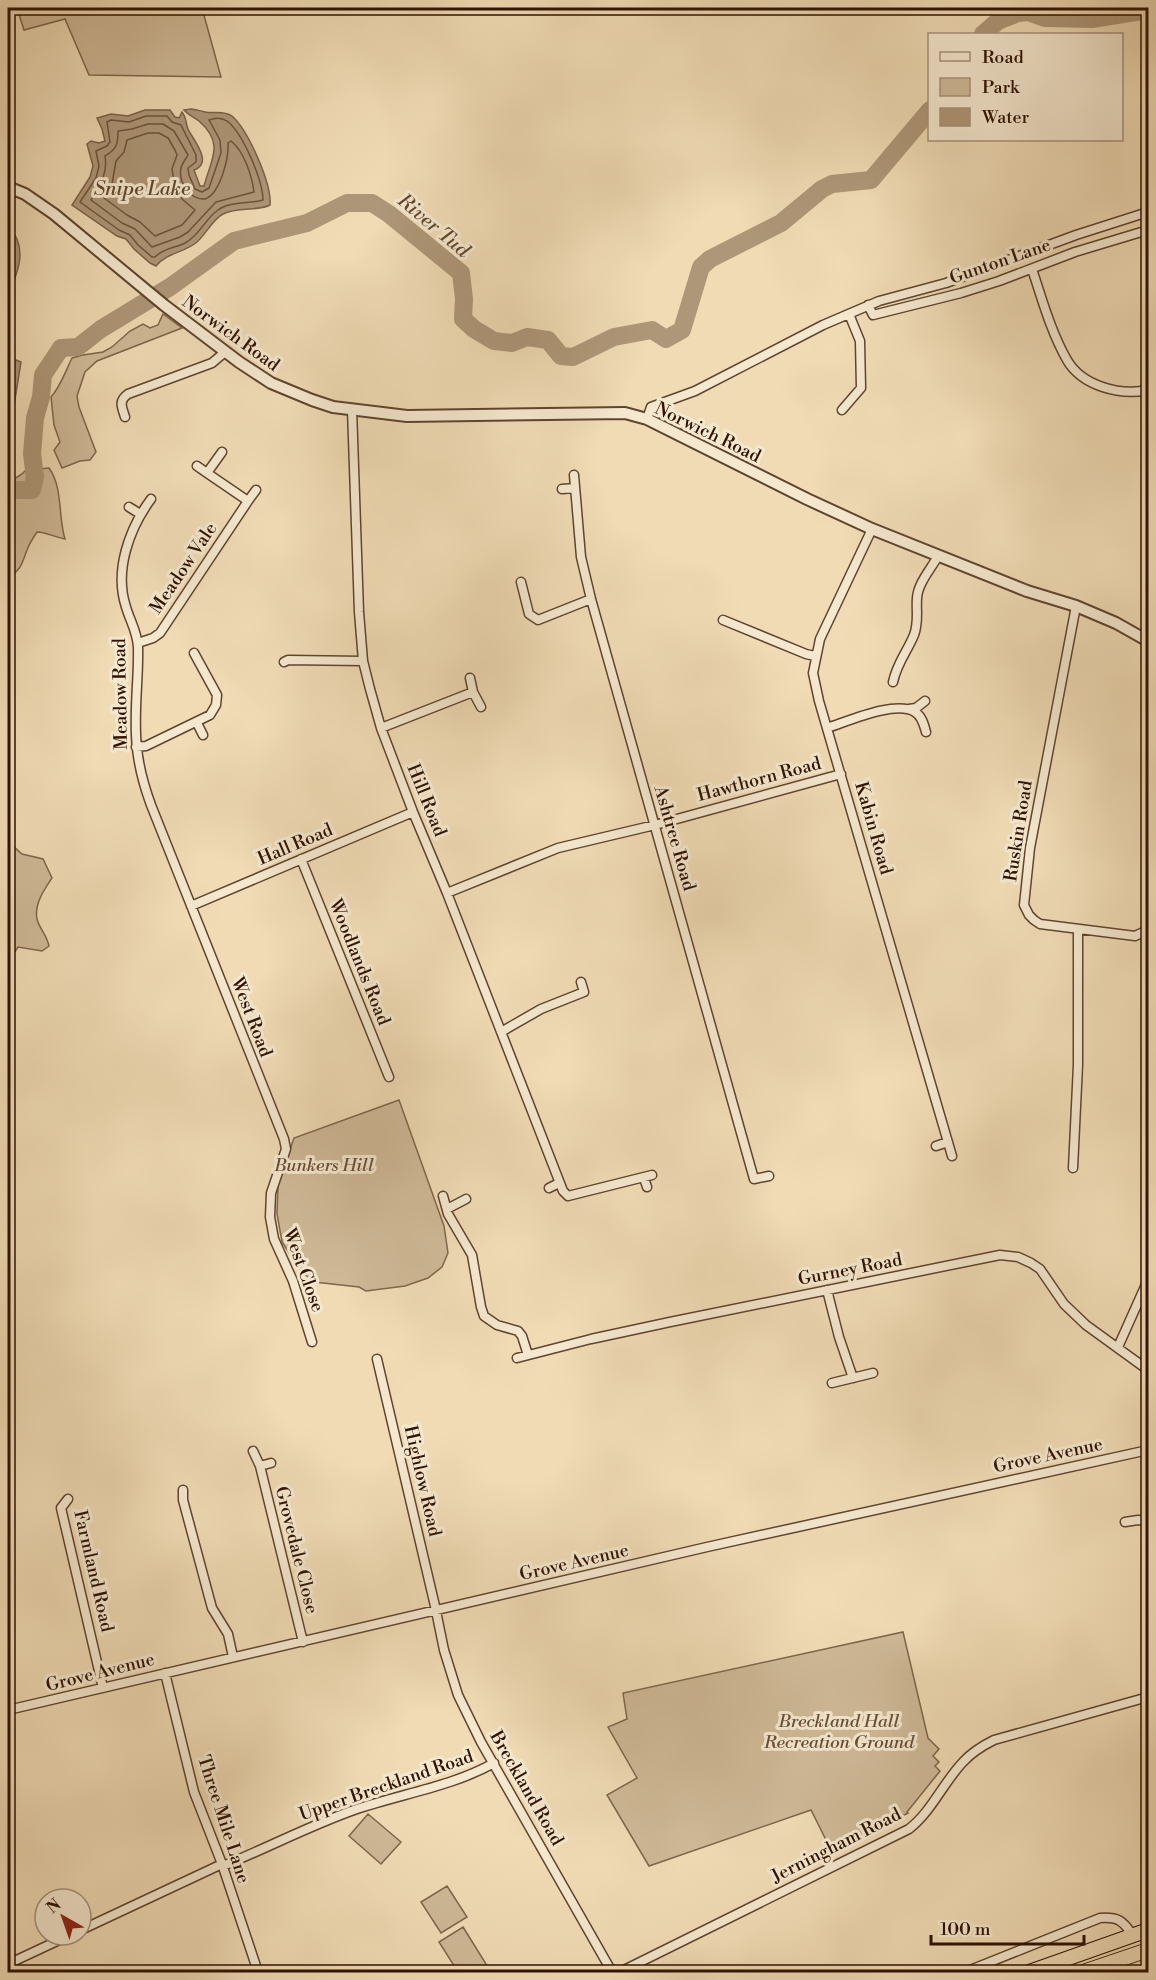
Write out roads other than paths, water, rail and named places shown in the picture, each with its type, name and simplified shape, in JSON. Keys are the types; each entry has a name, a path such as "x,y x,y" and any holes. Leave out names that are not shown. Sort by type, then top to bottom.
{"highway":[{"path":"1029,1972 1149,1930"},
{"path":"1083,1972 1144,1951 1133,1936"}],"street":[{"name":"Norwich Road","path":"8,187 25,194 54,213 225,352 271,383 312,400 333,407 407,416 625,413 647,419 872,529 1027,591 1076,606 1148,637"},
{"name":"Gunton Lane","path":"647,419 651,407 695,391 823,325 868,305 902,293 946,283 1076,235 1149,212"},
{"name":"Gunton Lane","path":"868,305 873,315 961,293 1075,252 1149,230"},
{"path":"1032,269 1057,339 1068,362 1084,378 1099,386 1119,391 1149,390"},
{"path":"842,410 861,388 860,341 849,314"},
{"path":"125,417 120,404 122,398 128,394 212,363 225,352"},
{"name":"Hill Road","path":"352,409 359,612 363,661 381,728 413,812 447,893 563,1191 568,1196 648,1180"},
{"path":"207,473 222,452"},
{"path":"197,466 248,501"},
{"name":"Ashtree Road","path":"574,475 581,557 591,599 754,1179 769,1176"},
{"path":"562,489 575,488"},
{"name":"Meadow Vale","path":"138,643 160,633 256,490"},
{"name":"Meadow Road","path":"151,500 140,514 126,548 122,580 125,606 135,629 138,643 136,747 141,778 150,805 191,906"},
{"path":"129,507 140,514"},
{"name":"Kabin Road","path":"872,529 820,639 813,673 952,1156"},
{"path":"893,682 896,669 914,637 917,626 917,596 938,556"},
{"path":"521,582 529,614 538,620 591,599"},
{"name":"Ruskin Road","path":"1076,606 1030,848 1024,905 1029,915 1040,924 1135,936 1149,930"},
{"path":"723,620 815,656"},
{"path":"136,747 146,746 210,715 216,705 217,695 194,653"},
{"path":"284,662 288,660 363,661"},
{"path":"471,678 473,692 481,707"},
{"path":"381,728 473,692"},
{"path":"827,728 881,711 916,708 925,701"},
{"path":"906,709 920,716 926,732"},
{"path":"197,723 203,735"},
{"name":"Hawthorn Road","path":"447,893 558,848 655,825 841,774"},
{"name":"Hall Road","path":"191,906 413,812"},
{"name":"Woodlands Road","path":"301,859 389,1077"},
{"name":"West Road","path":"191,906 284,1139"},
{"path":"1073,1168 1078,1065 1078,929"},
{"path":"501,1032 541,1009 584,992 581,982"},
{"name":"West Close","path":"284,1139 286,1149 271,1193 270,1217 273,1239 293,1281 312,1342"},
{"path":"936,1146 948,1142"},
{"path":"549,1188 559,1184"},
{"path":"443,1196 447,1209 472,1256 484,1316 497,1325 518,1331 528,1355"},
{"path":"447,1209 466,1199"},
{"name":"Gurney Road","path":"517,1358 591,1339 1000,1255 1018,1257 1040,1269 1064,1304 1086,1325 1149,1370"},
{"path":"1118,1347 1149,1280"},
{"path":"827,1290 839,1337 853,1378"},
{"name":"Highlow Road","path":"377,1359 436,1611"},
{"path":"832,1383 873,1373"},
{"name":"Grove Avenue","path":"8,1710 770,1533 1149,1450"},
{"name":"Grovedale Close","path":"253,1451 260,1466 303,1642"},
{"name":"Grovedale Close","path":"260,1466 271,1463"},
{"path":"183,1490 183,1500 212,1608 228,1634 233,1657"},
{"name":"Farmland Road","path":"68,1499 61,1508 103,1688"},
{"path":"1125,1522 1149,1521"},
{"name":"Breckland Road","path":"436,1611 444,1650 458,1695 612,1972"},
{"name":"Three Mile Lane","path":"165,1673 194,1791 223,1865 258,1972"},
{"name":"Jerningham Road","path":"620,1972 909,1829 920,1820 963,1762 978,1748 994,1740 1149,1697"},
{"name":"Upper Breckland Road","path":"93,1925 315,1824 358,1808 450,1782 494,1763"},
{"path":"964,1972 1100,1918 1114,1918 1127,1927 1133,1936"},
{"path":"8,1964 44,1947"}],"water":[{"name":"Snipe Lake","path":"191,109 208,113 225,113 232,116 238,123 258,158 267,184 270,205 223,214 197,242 166,258 156,266 134,249 126,239 117,236 72,205 90,177 93,166 87,144 91,141 99,143 105,141 97,118 111,114 128,116 145,110 170,110 175,117 179,118 182,112 202,157 200,167 194,170 200,186 204,186 214,145 207,129 184,110"},
{"path":"8,226 18,242 20,260 8,296"},
{"path":"8,361 21,362 8,443"}],"waterway":[{"name":"River Tud","path":"984,33 998,21 1018,13 1028,12 1045,18 1092,19 1148,10"},
{"name":"River Tud","path":"8,492 32,490 35,477 32,454 35,418 41,397 43,375 61,348 78,347 101,329 170,287 234,241 307,223 347,203 372,203 389,214 461,273 464,299 463,319 474,329 494,341 512,343 527,337 548,340 561,356 573,357 614,337 652,330 666,339 682,330 701,267 710,259 781,223 822,189 832,184 871,180 928,112"}],"park label":[{"name":"Bunkers Hill","path":"324,1165"},
{"name":"Breckland Hall Recreation Ground","path":"839,1731"}]}
